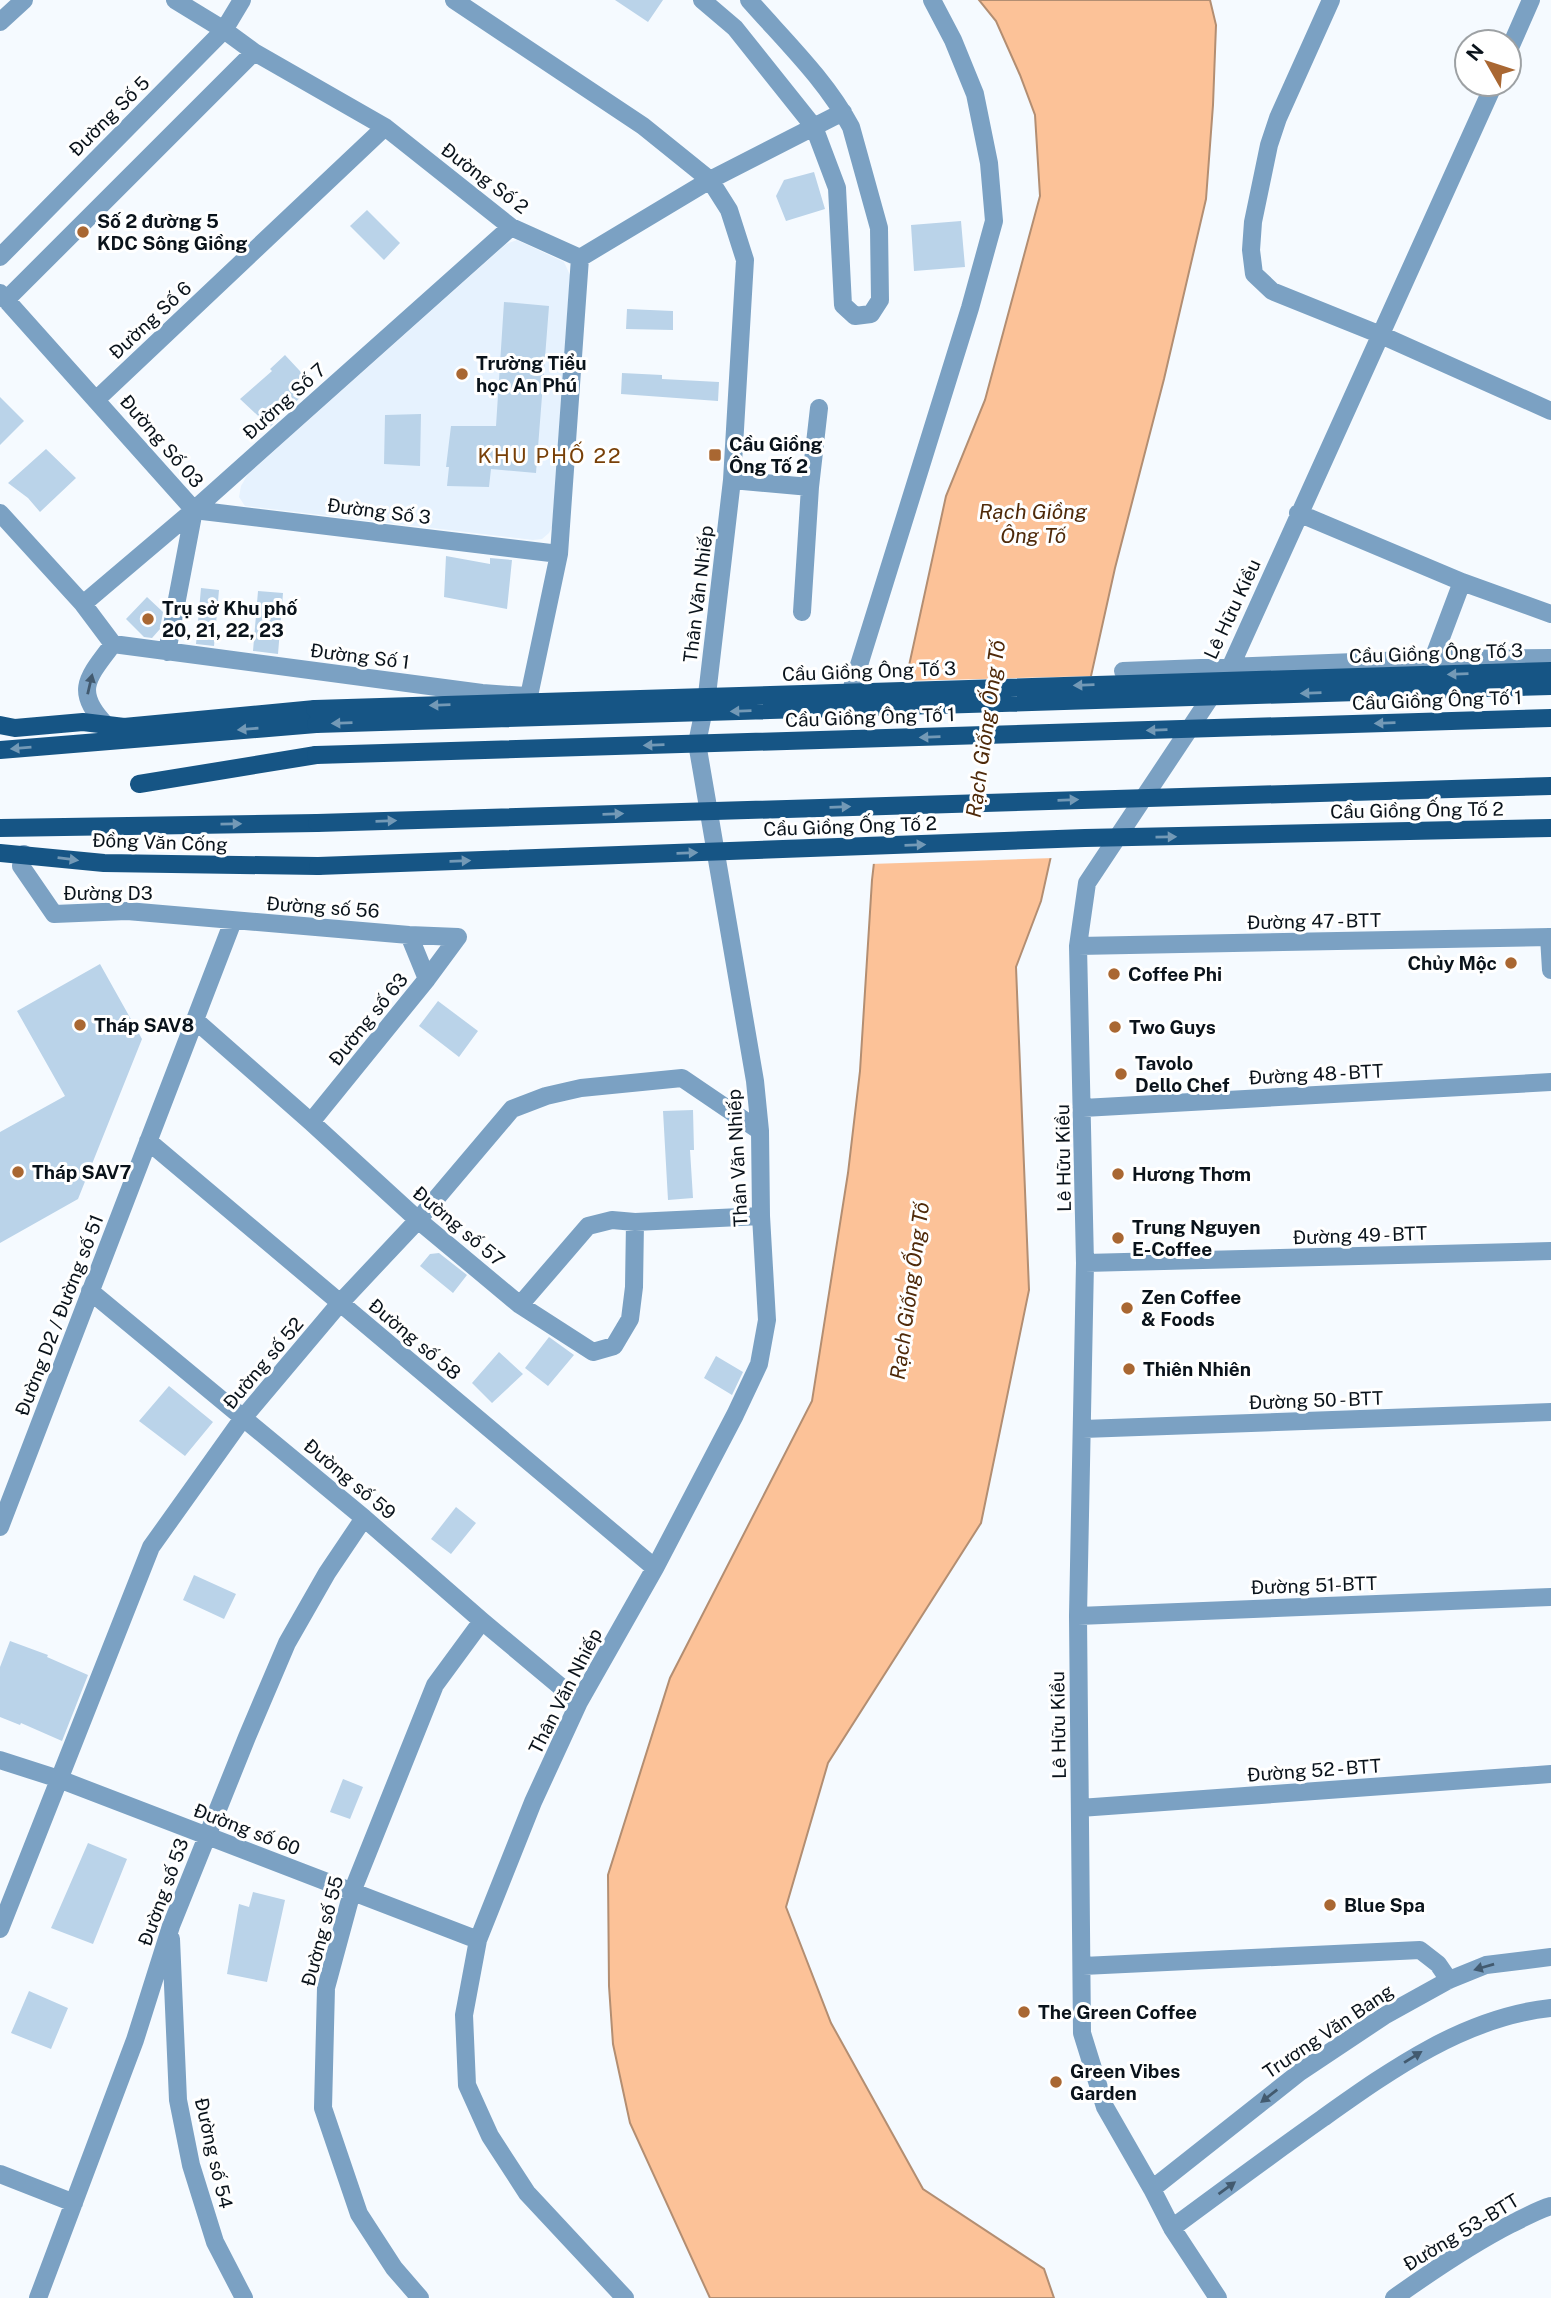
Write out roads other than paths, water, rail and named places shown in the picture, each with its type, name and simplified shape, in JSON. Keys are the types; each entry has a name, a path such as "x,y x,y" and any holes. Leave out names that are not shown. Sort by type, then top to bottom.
{"main road":[{"name":"Cầu Giồng Ông Tố 3","path":"316,716 1551,671"},
{"name":"Cầu Giồng Ông Tố 3","path":"316,716 1551,686"},
{"path":"0,725 15,728 83,722 124,727 316,716"},
{"path":"0,750 316,716"},
{"name":"Cầu Giồng Ông Tố 1","path":"141,783 316,755 1551,718"},
{"name":"Đồng Văn Cống","path":"0,828 317,823 1551,786"},
{"name":"Cầu Giồng Ống Tố 2","path":"318,866 1085,838 1551,828"},
{"name":"Đồng Văn Cống","path":"0,853 104,863 318,866"}],"street":[{"path":"0,22 24,0"},
{"name":"Đường Số 2","path":"175,0 254,52 385,127 511,227 580,258"},
{"name":"Đường Số 5","path":"0,257 224,30 242,0"},
{"name":"Thân Văn Nhiếp","path":"454,0 643,126 710,180 729,210 745,260 732,480 707,695 697,743 755,1081 760,1131 761,1216 767,1320 759,1364 735,1415 579,1702 533,1802 478,1940 464,2015 467,2085 490,2136 527,2193 625,2298"},
{"path":"702,0 735,28 814,127 836,188 843,305 855,316 871,314 880,300 879,228 851,127 812,71 749,0"},
{"name":"Đường Số 1","path":"113,644 482,693 560,700 850,694 970,308 993,221 989,163 975,94 953,40 932,0"},
{"path":"1331,0 1278,118 1269,145 1253,222 1251,250 1254,274 1272,291 1381,335 1551,411"},
{"path":"1519,28 1531,0"},
{"path":"3,297 254,52"},
{"name":"Lê Hữu Kiều","path":"1218,2298 1172,2228 1105,2107 1082,2033 1078,1616 1086,1263 1078,946 1087,883 1230,668 1488,98"},
{"path":"529,696 559,554 580,258 710,180 843,112"},
{"name":"Đường Số 6","path":"97,399 385,127"},
{"name":"Đường Số 7","path":"83,604 194,510 511,227"},
{"name":"Đường Số 03","path":"3,297 194,510 167,652"},
{"path":"802,612 810,487 819,408"},
{"path":"732,480 810,487"},
{"name":"Đường Số 3","path":"194,510 559,554"},
{"path":"0,513 83,604 113,644 96,666 87,684 88,703 106,725"},
{"path":"1298,513 1462,582 1551,614"},
{"path":"1433,659 1462,582"},
{"path":"1123,671 1433,659 1551,659"},
{"name":"Đường D3","path":"24,854 21,866 54,914 127,911 233,921"},
{"name":"Đường số 56","path":"233,921 458,937"},
{"name":"Đường D2 / Đường số 51","path":"0,1527 233,921"},
{"name":"Đường số 63","path":"409,935 427,979"},
{"name":"Đường số 63","path":"311,1122 458,937"},
{"path":"1550,937 1551,970"},
{"name":"Đường 47 - BTT","path":"1078,946 1550,937"},
{"name":"Đường số 57","path":"195,1020 418,1220 520,1305 593,1352 614,1346 630,1319 635,1287 635,1222"},
{"name":"Đường số 52","path":"0,1929 150,1547 243,1418 340,1303 418,1220 512,1109 546,1096 581,1088 682,1078 760,1131"},
{"name":"Đường 48 - BTT","path":"1083,1108 1551,1082"},
{"name":"Đường số 58","path":"148,1141 654,1568"},
{"path":"520,1305 588,1226 612,1220 635,1222 761,1216"},
{"name":"Đường 49 - BTT","path":"1086,1263 1551,1251"},
{"name":"Đường số 59","path":"90,1291 365,1518 579,1702"},
{"name":"Đường 50 - BTT","path":"1083,1430 1551,1412"},
{"name":"Đường số 53","path":"38,2298 135,2040 171,1926 206,1836 287,1643 327,1573 365,1518"},
{"name":"Đường 51-BTT","path":"1078,1616 1551,1597"},
{"name":"Đường số 55","path":"420,2298 394,2267 359,2214 323,2108 326,1988 352,1892 435,1685 482,1621"},
{"name":"Đường số 60","path":"0,1760 60,1779 478,1940"},
{"name":"Đường 52 - BTT","path":"1080,1808 1551,1774"},
{"name":"Đường số 54","path":"171,1926 178,2100 191,2165 215,2242 244,2298"},
{"path":"1083,1966 1420,1950 1438,1964 1449,1980"},
{"name":"Trương Văn Bang","path":"1152,2189 1300,2072 1384,2016 1449,1980 1486,1965 1551,1957"},
{"path":"1172,2228 1420,2053 1455,2036 1521,2011 1551,2008"},
{"path":"0,2174 74,2203"},
{"name":"Đường 53-BTT","path":"1394,2298 1432,2271 1495,2233 1551,2206"}],"water":[{"path":"979,0 1210,0 1216,25 1206,199 1164,379 1115,568 1041,901 1016,967 1029,1290 981,1523 828,1763 786,1907 831,2023 923,2189 1044,2269 1054,2298 710,2298 630,2123 613,2044 609,1986 608,1875 670,1678 812,1401 848,1173 860,1071 872,880 883,785 946,496 985,400 1040,196 1035,115 996,21"}],"place":[{"name":"Số 2 đường 5 KDC Sông Giồng","path":"83,232"},
{"name":"Trường Tiểu học An Phú","path":"462,374"},
{"name":"Cầu Giồng Ông Tố 2","path":"715,455"},
{"name":"Trụ sở Khu phố 20, 21, 22, 23","path":"148,619"},
{"name":"Chủy Mộc","path":"1511,963"},
{"name":"Coffee Phi","path":"1114,974"},
{"name":"Tháp SAV8","path":"80,1025"},
{"name":"Two Guys","path":"1115,1027"},
{"name":"Tavolo Dello Chef","path":"1121,1074"},
{"name":"Tháp SAV7","path":"18,1172"},
{"name":"Hương Thơm","path":"1118,1174"},
{"name":"Trung Nguyen E-Coffee","path":"1118,1238"},
{"name":"Zen Coffee & Foods","path":"1127,1308"},
{"name":"Thiên Nhiên","path":"1129,1369"},
{"name":"Blue Spa","path":"1330,1905"},
{"name":"The Green Coffee","path":"1024,2012"},
{"name":"Green Vibes Garden","path":"1056,2082"}],"district":[{"name":"KHU PHỐ 22","path":"550,456"}],"water label":[{"name":"Rạch Giồng Ông Tố","path":"1033,524"},
{"name":"Rạch Giống Ống Tố","path":"986,729"},
{"name":"Rạch Giống Ống Tố","path":"910,1291"}]}
